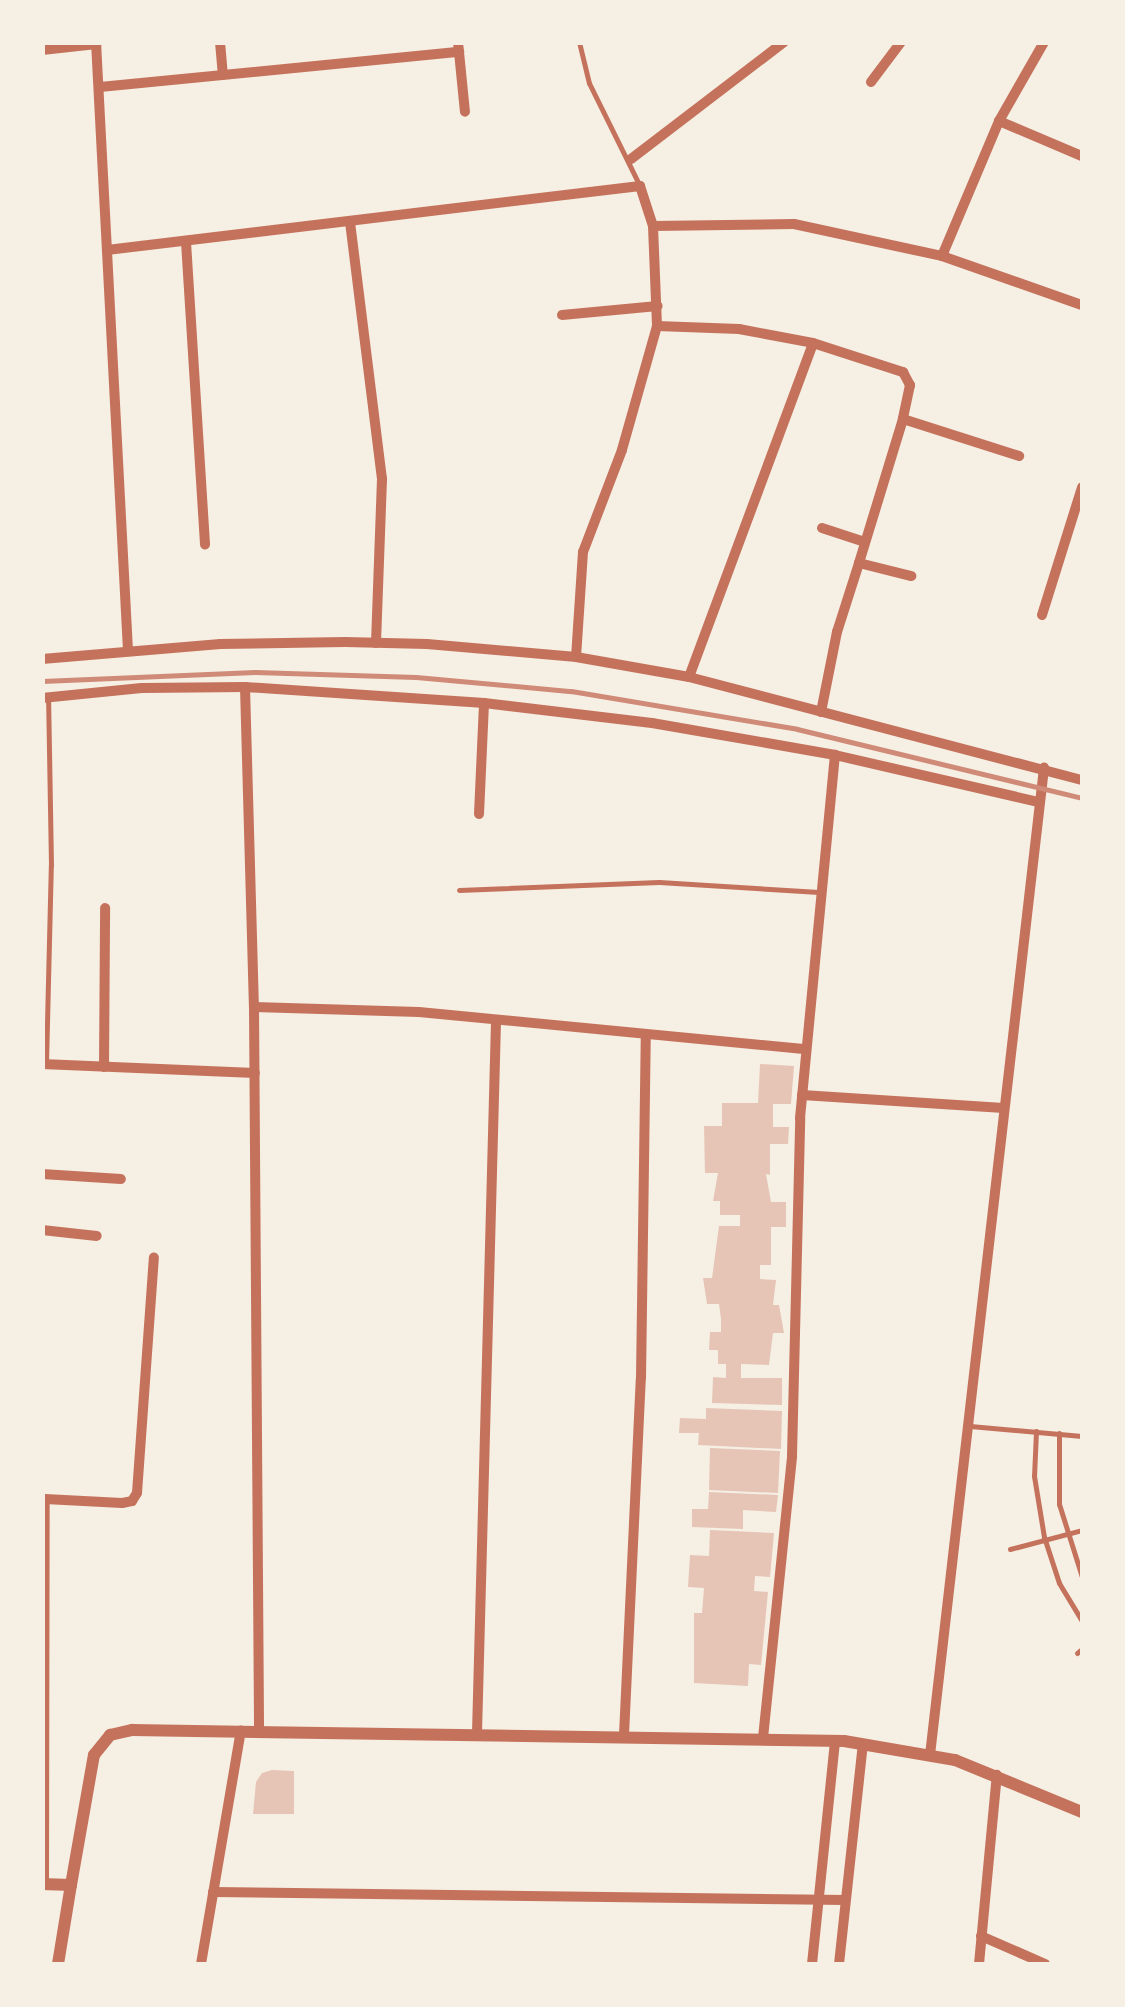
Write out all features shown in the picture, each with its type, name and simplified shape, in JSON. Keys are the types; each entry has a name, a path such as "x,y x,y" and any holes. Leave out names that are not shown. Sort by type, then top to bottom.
{"street":[{"path":"220,42 223,75"},
{"path":"381,42 382,58"},
{"path":"630,159 784,42"},
{"path":"871,82 901,42"},
{"path":"942,256 999,121 1044,42"},
{"path":"42,50 96,44 128,651"},
{"path":"100,87 459,47 465,112"},
{"path":"999,121 1082,156"},
{"path":"107,250 640,186 654,226 657,326 628,433 583,552 576,657"},
{"path":"350,222 382,478 376,643"},
{"path":"654,226 794,224 942,256 1082,305"},
{"path":"186,242 205,544"},
{"path":"562,315 658,306"},
{"path":"657,326 738,330 812,343 903,372 910,384 821,712"},
{"path":"688,677 812,343"},
{"path":"903,419 1019,456"},
{"path":"1042,615 1082,486"},
{"path":"822,528 865,542"},
{"path":"859,563 911,576"},
{"path":"42,659 244,643 376,643 576,657 688,677 1082,780"},
{"path":"245,687 254,1007 259,1730"},
{"path":"45,697 142,688 245,687 484,702 652,722 835,755 1038,802"},
{"path":"478,814 484,702"},
{"path":"763,1738 792,1456 802,1095 835,755"},
{"path":"930,1755 1044,768"},
{"path":"104,1067 105,908"},
{"path":"254,1007 419,1012 806,1049"},
{"path":"477,1733 496,1020"},
{"path":"624,1735 641,1378 646,1035"},
{"path":"44,1064 254,1073"},
{"path":"802,1095 1004,1108"},
{"path":"42,1174 122,1178"},
{"path":"42,1230 98,1236"},
{"path":"70,1885 43,1884 44,1499 122,1503 132,1502 137,1493 154,1258"},
{"path":"58,1964 87,1778 100,1744 110,1735 132,1730 835,1740 930,1755 997,1775 1082,1812"},
{"path":"201,1964 241,1730"},
{"path":"812,1964 835,1740"},
{"path":"838,1964 862,1744"},
{"path":"979,1964 997,1775"},
{"path":"213,1892 845,1900"},
{"path":"982,1936 1044,1964"}],"lane":[{"path":"580,42 589,83 630,159 640,186"},
{"path":"44,1064 51,865 45,697"},
{"path":"459,890 659,882 819,892"},
{"path":"967,1425 1082,1436"},
{"path":"1036,1431 1034,1476 1044,1540 1059,1584 1082,1621"},
{"path":"1059,1434 1058,1490 1066,1534 1082,1577"},
{"path":"1082,1445 1082,1503"},
{"path":"1010,1549 1082,1530"}],"building":[{"path":"760,1064 794,1066 791,1104 773,1104 773,1127 789,1127 788,1144 770,1144 770,1175 766,1174 771,1202 786,1202 786,1227 771,1227 771,1265 760,1265 760,1279 776,1280 773,1305 779,1305 784,1333 773,1333 769,1365 741,1364 741,1378 782,1378 782,1405 712,1403 713,1377 726,1378 726,1364 718,1364 718,1350 709,1350 710,1332 721,1332 721,1319 719,1304 707,1304 703,1278 712,1278 719,1226 740,1226 740,1215 720,1215 720,1201 713,1201 718,1173 705,1173 704,1126 722,1126 722,1103 758,1103"},
{"path":"706,1408 782,1411 781,1449 698,1445 699,1433 679,1433 680,1418 706,1419"},
{"path":"710,1448 780,1451 778,1493 709,1490"},
{"path":"709,1492 778,1495 776,1512 743,1510 743,1529 692,1527 692,1509 708,1509"},
{"path":"710,1530 774,1533 770,1577 755,1576 754,1591 768,1592 761,1665 749,1664 748,1686 694,1683 694,1613 702,1613 704,1588 688,1587 690,1555 709,1556"},
{"path":"294,1771 294,1814 253,1814 256,1782 262,1773"}],"railway":[{"path":"42,681 255,672 416,677 571,691 797,729 1082,798"}]}
